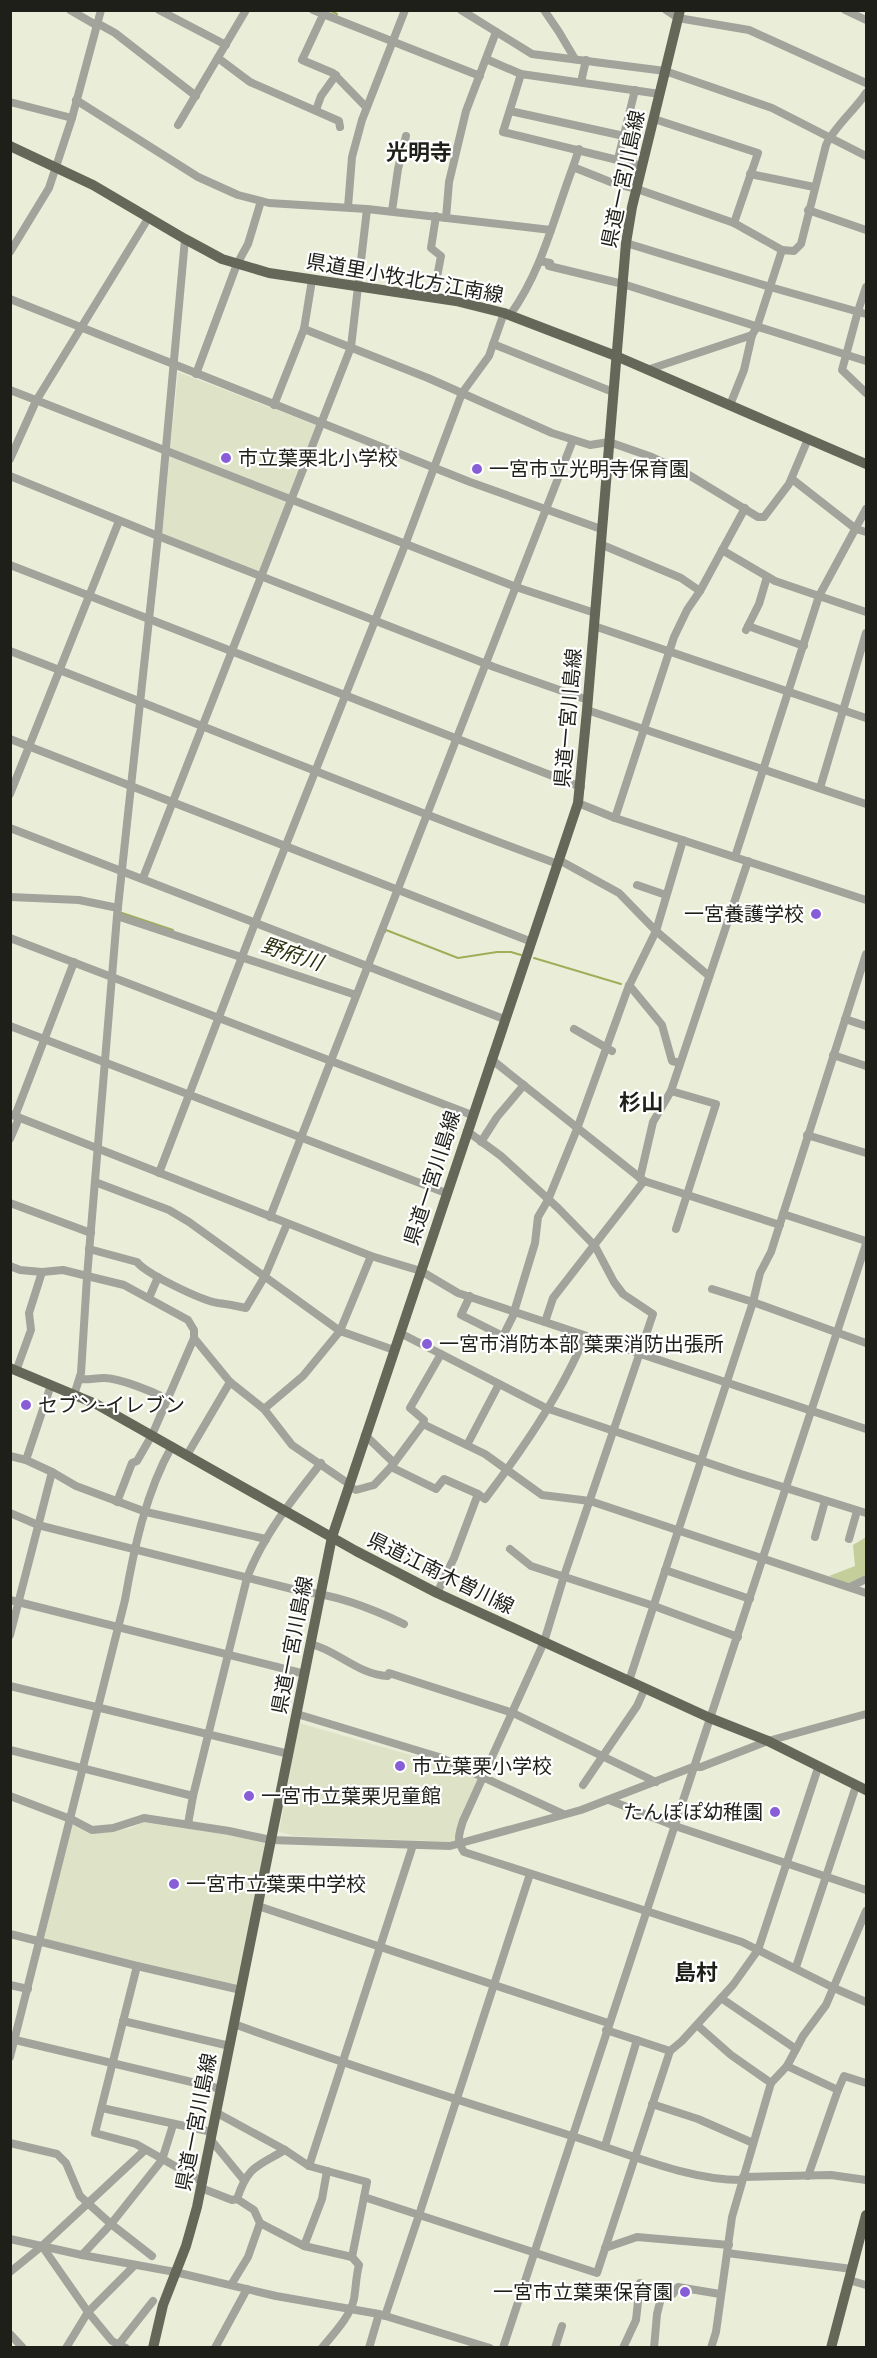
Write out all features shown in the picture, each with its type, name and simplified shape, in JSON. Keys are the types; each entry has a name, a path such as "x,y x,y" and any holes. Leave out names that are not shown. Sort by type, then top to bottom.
{"main road":[{"name":"県道一宮川島線","path":"153,2348 163,2305 192,2229 202,2185 332,1537 578,803 626,243 642,166 680,14"},
{"name":"県道里小牧北方江南線","path":"10,146 93,185 185,239 237,264 269,273 478,305 507,314 616,356 867,464"},
{"name":"県道江南木曽川線","path":"13,1370 96,1404 285,1511 437,1593 710,1718 768,1741 861,1788"},
{"path":"831,2348 867,2215"}],"street":[{"path":"70,10 115,33 196,96"},
{"path":"10,252 49,188 57,167 101,10"},
{"path":"159,10 226,45"},
{"path":"178,125 246,10"},
{"path":"313,10 480,76"},
{"path":"348,207 352,157 366,107 405,10"},
{"path":"461,10 532,54 665,71 772,108 867,156"},
{"path":"544,10 575,59"},
{"path":"666,10 749,30 867,83"},
{"path":"845,10 867,20"},
{"path":"323,15 302,60 336,75 366,107"},
{"path":"446,218 449,182 466,111 496,32"},
{"path":"219,58 250,82 339,121 340,127"},
{"path":"486,60 521,74 660,94"},
{"path":"581,82 586,60"},
{"path":"521,74 503,132 642,166"},
{"path":"316,110 321,96 336,75"},
{"path":"618,159 635,90"},
{"path":"573,167 613,183 637,189 734,223 782,250 794,251 801,244 814,187 830,137 867,93"},
{"path":"76,100 198,177 238,195 261,201 316,207 348,207 551,230"},
{"path":"10,102 72,118"},
{"path":"510,111 624,136"},
{"path":"654,119 758,153 734,223"},
{"path":"392,212 398,169 406,136"},
{"path":"159,1173 242,955 435,468 462,393 489,356 507,314 522,298 540,261 579,149"},
{"path":"750,174 814,187"},
{"path":"196,374 237,264 248,244 261,201"},
{"path":"143,878 351,347 367,209"},
{"path":"808,210 867,230"},
{"path":"433,298 441,256 431,248 436,216"},
{"path":"10,459 36,401 149,218"},
{"path":"74,1395 80,1379 112,977 175,365 185,239"},
{"path":"626,243 862,312"},
{"path":"730,405 744,370 752,335 757,327 782,250"},
{"path":"540,261 550,263 549,266 622,284 867,361"},
{"path":"274,405 304,329 312,280"},
{"path":"867,287 862,312 842,370 867,393"},
{"path":"10,299 435,468 601,529"},
{"path":"304,329 428,378 552,433 590,445 609,442 652,457 684,472 758,517 764,517 792,479 808,439"},
{"path":"648,370 752,335"},
{"path":"493,344 613,392"},
{"path":"10,390 516,588 594,613"},
{"path":"270,1217 357,993 370,967 397,890 573,440"},
{"path":"10,476 118,521 486,663 644,729 867,804"},
{"path":"792,479 856,529 867,532"},
{"path":"615,818 669,652 687,610 700,591 745,508"},
{"path":"735,857 819,596 867,509"},
{"path":"10,794 118,521"},
{"path":"600,544 681,578 700,591"},
{"path":"722,550 767,577 867,612"},
{"path":"10,565 580,787"},
{"path":"767,577 759,604 747,628 804,646"},
{"path":"594,626 867,718"},
{"path":"820,788 867,633"},
{"path":"10,651 427,815 558,862 619,893 656,931 709,976"},
{"path":"10,739 532,942"},
{"path":"578,803 615,818 867,900"},
{"path":"10,828 504,1019"},
{"path":"470,1296 461,1315 503,1336 514,1312 535,1243 538,1217 548,1200 578,1129 609,1049 629,985 656,931 683,840"},
{"path":"545,1322 553,1298 595,1246 642,1180 653,1122 671,1091 748,861"},
{"path":"637,885 666,895"},
{"path":"10,897 79,900 357,993"},
{"path":"10,938 472,1115"},
{"path":"629,1681 702,1461 760,1274 771,1252 867,954"},
{"path":"10,1139 15,1116 74,962"},
{"path":"629,985 662,1025 672,1061 680,1063"},
{"path":"845,1019 867,1026"},
{"path":"10,1026 446,1193"},
{"path":"574,1029 609,1049"},
{"path":"833,1055 867,1066"},
{"path":"491,1059 642,1180 780,1225"},
{"path":"481,1142 497,1117 524,1085"},
{"path":"671,1091 716,1104 676,1229"},
{"path":"15,1116 286,1224 421,1272 458,1293 867,1429"},
{"path":"467,1131 501,1156 595,1246 623,1293 653,1314 564,1576 544,1642 463,1821 458,1839 459,1844 464,1852 742,1941 834,1988 867,2001"},
{"path":"807,1135 867,1153"},
{"path":"95,1182 169,1210 189,1221 340,1331 394,1350"},
{"path":"10,1203 91,1233"},
{"path":"503,2348 867,1243 783,1214"},
{"path":"89,1250 137,1262 141,1268 158,1277 218,1303 246,1308 265,1276 286,1224"},
{"path":"264,1409 303,1376 340,1331 371,1256"},
{"path":"10,1266 20,1270 42,1272 63,1270 124,1285 188,1320 194,1330 194,1338 152,1435 137,1461 132,1463 117,1502"},
{"path":"13,1370 31,1330 29,1313 42,1272"},
{"path":"149,1298 158,1277"},
{"path":"712,1289 867,1344"},
{"path":"400,1333 546,1408 866,1513"},
{"path":"365,1435 392,1464 436,1489 444,1479 485,1498 507,1470 546,1408 576,1359 585,1336"},
{"path":"194,1338 230,1382 264,1409 292,1445 321,1463 356,1490 374,1485 423,1424 424,1420 410,1408 441,1354"},
{"path":"80,1379 105,1378 148,1390 168,1399"},
{"path":"187,1455 230,1382"},
{"path":"467,1445 499,1384"},
{"path":"26,1460 51,1385"},
{"path":"423,1424 485,1454 543,1495 590,1502 867,1593"},
{"path":"10,2057 117,1627 126,1600 135,1549 157,1472 172,1446"},
{"path":"10,1456 26,1460 76,1486 146,1512 266,1539"},
{"path":"188,1824 247,1578 266,1539 321,1463"},
{"path":"10,1635 15,1601 52,1472"},
{"path":"437,1593 454,1558 478,1494"},
{"path":"815,1537 825,1501"},
{"path":"849,1539 857,1511"},
{"path":"10,1513 38,1525 304,1592 321,1593 374,1610 404,1624"},
{"path":"510,1549 531,1566 654,1606 738,1637"},
{"path":"665,1570 750,1599"},
{"path":"850,1587 867,1579"},
{"path":"15,1601 305,1674"},
{"path":"311,1644 348,1664 380,1676 388,1676 389,1673 513,1713 656,1782"},
{"path":"10,1686 289,1754"},
{"path":"583,1785 637,1706 645,1688"},
{"path":"297,1714 439,1757 563,1814"},
{"path":"10,1796 92,1830 113,1828 144,1818 271,1840 450,1846 608,1800 768,1741 867,1714"},
{"path":"10,1750 193,1796"},
{"path":"364,2197 597,2273 669,2051 721,1998 758,1950 818,1768"},
{"path":"796,1967 827,1876 861,1788"},
{"path":"608,1800 675,1826 867,1890"},
{"path":"309,2166 413,1845"},
{"path":"369,2348 419,2216 530,1874"},
{"path":"258,1906 494,1986 669,2051"},
{"path":"711,2348 716,2332 732,2217 771,2083 787,2066 826,2005 867,1911"},
{"path":"10,1934 242,1990"},
{"path":"137,1966 95,2133 136,2144 202,2185 232,2200 237,2199 254,2210 260,2223 304,2246 352,2257 359,2265 355,2277 354,2299 350,2311 322,2348"},
{"path":"10,1985 28,1989"},
{"path":"721,1998 796,2049"},
{"path":"123,2021 230,2046"},
{"path":"234,2024 456,2101 719,2180 808,2176 844,2176 867,2180"},
{"path":"697,2025 731,2055 771,2083"},
{"path":"13,2039 113,2065 221,2089"},
{"path":"604,2146 638,2040"},
{"path":"787,2066 838,2090"},
{"path":"808,2176 844,2076 867,2083"},
{"path":"652,2104 698,2119 753,2143"},
{"path":"102,2108 212,2136 243,2179"},
{"path":"217,2113 285,2150 309,2166 367,2182 352,2257"},
{"path":"82,2255 111,2224 162,2160 173,2125"},
{"path":"10,2143 57,2154 66,2163 80,2196 152,2256"},
{"path":"10,2272 42,2246 145,2150"},
{"path":"237,2199 243,2179 260,2164 285,2150"},
{"path":"304,2246 322,2199 327,2171"},
{"path":"231,2285 248,2257 260,2223"},
{"path":"605,2247 637,2237 728,2249 851,2275 867,2285"},
{"path":"10,2239 175,2272 350,2311 382,2315 490,2348"},
{"path":"42,2246 88,2312 112,2341 122,2346 153,2301"},
{"path":"66,2348 88,2312 135,2265"},
{"path":"623,2348 636,2320 640,2283"},
{"path":"654,2348 661,2298 673,2294 678,2287 720,2294"},
{"path":"215,2348 247,2289"},
{"path":"555,2348 562,2326"},
{"path":"10,2334 24,2348"}],"shaded area":[{"path":"178,372 318,426 260,571 162,534"},
{"path":"299,1723 432,1761 480,1779 455,1842 295,1836 279,1832"},
{"path":"72,1821 105,1833 131,1828 143,1822 261,1840 266,1845 238,1983 234,1988 44,1939"}],"green space":[{"path":"866,1537 866,1574 850,1585 829,1576 855,1566 853,1545"}],"waterway":[{"path":"329,10 337,14"},
{"name":"野府川","path":"119,912 173,930"},
{"name":"野府川","path":"385,932 386,930 458,958 497,952 521,955"},
{"name":"野府川","path":"534,958 621,984"}],"place":[{"name":"市立葉栗北小学校","path":"226,458"},
{"name":"一宮市立光明寺保育園","path":"477,469"},
{"name":"一宮養護学校","path":"816,914"},
{"name":"一宮市消防本部 葉栗消防出張所","path":"427,1344"},
{"name":"セブン-イレブン","path":"26,1405"},
{"name":"市立葉栗小学校","path":"400,1766"},
{"name":"一宮市立葉栗児童館","path":"249,1796"},
{"name":"たんぽぽ幼稚園","path":"775,1812"},
{"name":"一宮市立葉栗中学校","path":"174,1884"},
{"name":"一宮市立葉栗保育園","path":"685,2292"}],"district":[{"name":"光明寺","path":"419,152"},
{"name":"杉山","path":"641,1102"},
{"name":"島村","path":"696,1972"}]}
